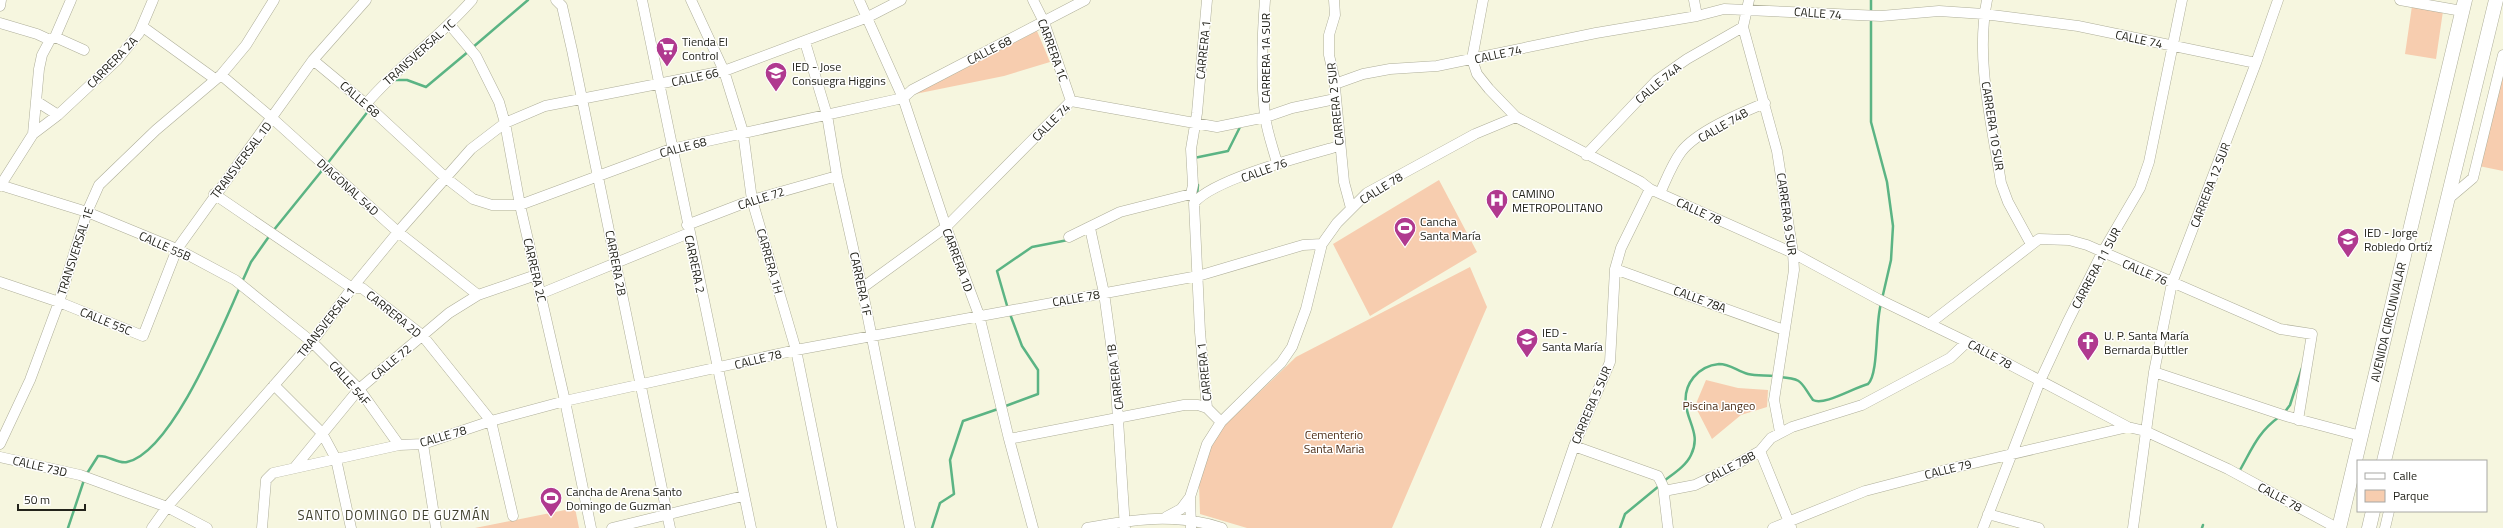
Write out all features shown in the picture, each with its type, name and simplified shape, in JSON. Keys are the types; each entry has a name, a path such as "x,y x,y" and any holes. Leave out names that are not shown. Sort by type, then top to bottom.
{"highway":[{"path":"2384,460 2496,0"},
{"name":"AVENIDA CIRCUNVALAR","path":"2338,528 2464,6"},
{"path":"2369,528 2373,512"}],"street":[{"path":"0,6 1,0"},
{"path":"0,185 33,134 38,69 71,0"},
{"name":"CARRERA 2A","path":"33,134 58,115 117,60 143,27 153,0"},
{"name":"TRANSVERSAL 1E","path":"0,444 30,380 59,302 87,212 100,185 156,130 218,77 246,45 274,0"},
{"name":"TRANSVERSAL 1D","path":"143,336 177,249 214,194 272,118 313,60 366,0"},
{"name":"TRANSVERSAL 1C","path":"370,107 384,83 450,25 472,0"},
{"name":"CARRERA 2B","path":"556,0 562,6 580,99 598,174 670,528"},
{"name":"CARRERA 2","path":"642,0 671,149 718,369 743,496 751,528"},
{"name":"CARRERA 1H","path":"691,0 724,71 743,132 752,200 796,350 832,528"},
{"name":"CARRERA 1D","path":"859,0 868,17 903,98 946,227 979,315 1008,439 1033,528"},
{"name":"CALLE 66","path":"505,123 545,106 724,71 805,42 868,17 901,0"},
{"name":"CARRERA 1C","path":"1033,0 1044,22 1071,101"},
{"name":"CALLE 68","path":"313,60 370,107 446,178 473,199 492,205 520,205 598,174 671,149 903,98 912,90 1085,0"},
{"name":"CARRERA 1","path":"1207,0 1195,125 1191,150 1193,186 1192,198 1198,276 1200,332 1207,408 1221,422"},
{"name":"CARRERA 1A SUR","path":"1265,0 1262,35 1266,117 1277,163"},
{"name":"CARRERA 2 SUR","path":"1334,0 1334,23 1329,35 1329,44 1335,84 1339,146 1344,182 1351,208"},
{"path":"1483,0 1472,59 1477,74 1516,117"},
{"path":"1694,0 1697,16"},
{"name":"CARRERA 10 SUR","path":"1987,0 1984,14 1983,56 2002,183 2008,202 2031,244"},
{"name":"CARRERA 11 SUR","path":"1983,528 2014,455 2040,381 2102,253 2140,188 2149,162 2182,0"},
{"name":"CARRERA 12 SUR","path":"2133,528 2154,372 2172,283 2256,63 2278,0"},
{"path":"2400,0 2464,6"},
{"name":"CALLE 74","path":"1335,84 1363,74 1390,69 1437,66 1596,34 1697,16 1724,8 1748,4 1871,16 1939,12 1984,14 2078,26 2256,63"},
{"name":"CARRERA 9 SUR","path":"1748,4 1743,27 1750,60 1765,103 1777,151 1794,253 1794,270 1777,376 1775,408 1780,432"},
{"path":"0,23 84,50"},
{"name":"CARRERA 2C","path":"450,25 476,56 499,102 505,123 520,205 565,401 591,528"},
{"name":"DIAGONAL 54D","path":"143,27 218,77 272,118 398,232 478,295"},
{"name":"CALLE 74A","path":"1586,155 1657,80 1687,59 1743,27"},
{"name":"CARRERA 1F","path":"805,42 827,115 837,176 862,288 910,528"},
{"path":"2447,200 2473,178 2503,55"},
{"name":"CALLE 74","path":"862,288 946,227 1071,101 1123,109 1195,125 1217,127 1266,117 1292,108 1335,98"},
{"path":"36,100 58,115"},
{"name":"CALLE 74B","path":"1660,193 1682,151 1705,133 1732,117 1765,103"},
{"name":"CALLE 78","path":"262,528 266,480 273,473 295,467 399,446 423,444 491,421 565,401 718,369 796,350 872,338 979,315 1198,276 1277,251 1303,245 1322,244 1337,223 1367,193 1475,134 1516,117 1586,155 1641,182 1650,189 1794,253 1882,301 1967,342 2128,427 2145,431 2228,469 2338,528"},
{"name":"TRANSVERSAL 1","path":"152,528 167,507 312,342 352,288 398,232 471,149 505,123"},
{"name":"CALLE 76","path":"1070,237 1090,231 1120,212 1192,198 1277,163 1339,146"},
{"name":"CALLE 72","path":"540,294 616,263 752,200 837,176"},
{"name":"CALLE 55B","path":"0,185 87,212 177,249 235,280 312,342"},
{"name":"CARRERA 5 SUR","path":"1546,528 1574,446 1610,362 1613,341 1612,304 1615,269 1621,248 1650,189"},
{"name":"CARRERA 2D","path":"214,194 262,225 352,288 362,288 422,335 491,421 513,516"},
{"name":"CARRERA 1B","path":"1090,231 1104,293 1120,416 1124,524"},
{"name":"CALLE 76","path":"1929,324 2031,244 2040,239 2050,238 2087,245 2102,253 2280,329 2312,334 2298,420"},
{"path":"1087,528 1124,524 1165,517 1181,509 1190,497 1207,444 1221,422 1276,368 1292,347 1306,309 1322,244"},
{"name":"CALLE 78A","path":"1615,269 1784,330"},
{"name":"CALLE 72","path":"295,467 359,389 449,313 478,295 536,275"},
{"name":"CALLE 55C","path":"0,282 59,302 143,336"},
{"name":"CALLE 54F","path":"312,342 359,389 399,446"},
{"name":"CALLE 78B","path":"1663,485 1695,485 1760,451 1771,438 1780,432 1862,405 1950,358 1967,342"},
{"path":"2154,372 2298,420 2361,436"},
{"path":"274,385 322,433 336,459 351,528"},
{"path":"1008,439 1120,416 1184,405 1198,405 1207,408"},
{"name":"CALLE 79","path":"1773,528 1790,525 1865,491 1957,467 2014,455 2128,427"},
{"path":"423,444 436,528"},
{"path":"1574,446 1658,476 1663,485 1668,528"},
{"path":"1760,451 1790,525"},
{"name":"CALLE 73D","path":"0,457 84,476 167,507"},
{"path":"612,528 743,496"},
{"path":"1190,497 1191,524"},
{"path":"167,507 208,528"},
{"path":"2385,528 2389,512"},
{"path":"1988,514 2039,528"},
{"path":"1165,517 1191,524 1222,528"}],"green space":[{"path":"2412,6 2443,11 2436,59 2405,54"},
{"path":"1037,31 1050,62 1004,76 915,94"},
{"path":"2503,68 2503,171 2479,166"},
{"name":"Cancha Santa María","path":"1439,180 1477,252 1370,316 1333,244"},
{"name":"Cementerio Santa Maria","path":"1470,267 1487,307 1392,528 1247,528 1200,514 1199,484 1206,455 1223,427 1296,357"},
{"name":"Piscina Jangeo","path":"1706,380 1738,388 1768,390 1767,407 1741,415 1712,439 1695,406"},
{"name":"Cancha de Arena Santo Domingo de Guzman","path":"575,508 579,528 475,528"}],"waterway":[{"path":"472,48 528,0"},
{"path":"1871,0 1871,13"},
{"path":"1871,18 1871,122 1887,182 1893,226 1891,260 1882,299"},
{"path":"394,80 407,80 426,87 469,51"},
{"path":"327,164 369,110"},
{"path":"1194,158 1228,151 1240,127"},
{"path":"273,231 324,168"},
{"path":"1197,196 1198,185"},
{"path":"242,282 251,262 270,235"},
{"path":"1008,309 997,271 1032,247 1068,240"},
{"path":"86,475 98,456 120,462 127,462 144,453 161,436 178,413 194,386 240,287"},
{"path":"1780,377 1798,380 1813,400 1818,401 1831,399 1868,384 1874,370 1881,304"},
{"path":"1003,407 1038,394 1038,370 1022,346 1010,314"},
{"path":"1664,481 1686,463 1694,448 1695,441 1687,411 1686,397 1690,383 1699,372 1711,365 1719,364 1727,365 1748,374 1775,376"},
{"path":"2284,413 2290,405 2302,368"},
{"path":"932,528 940,503 954,494 950,460 963,421 998,409"},
{"path":"2240,470 2261,435 2279,417"},
{"path":"68,528 84,480"},
{"path":"1620,528 1625,514 1659,486"}],"place":[{"name":"Tienda El Control","path":"667,68"},
{"name":"IED - Jose Consuegra Higgins","path":"776,92"},
{"name":"CAMINO METROPOLITANO","path":"1497,220"},
{"name":"Cancha Santa María","path":"1405,248"},
{"name":"IED - Jorge Robledo Ortíz","path":"2348,258"},
{"name":"IED - Santa María","path":"1527,358"},
{"name":"U. P. Santa María Bernarda Buttler","path":"2088,362"},
{"name":"Cancha de Arena Santo Domingo de Guzman","path":"551,518"}],"district":[{"name":"SANTO DOMINGO DE GUZMÁN","path":"394,515"}]}
